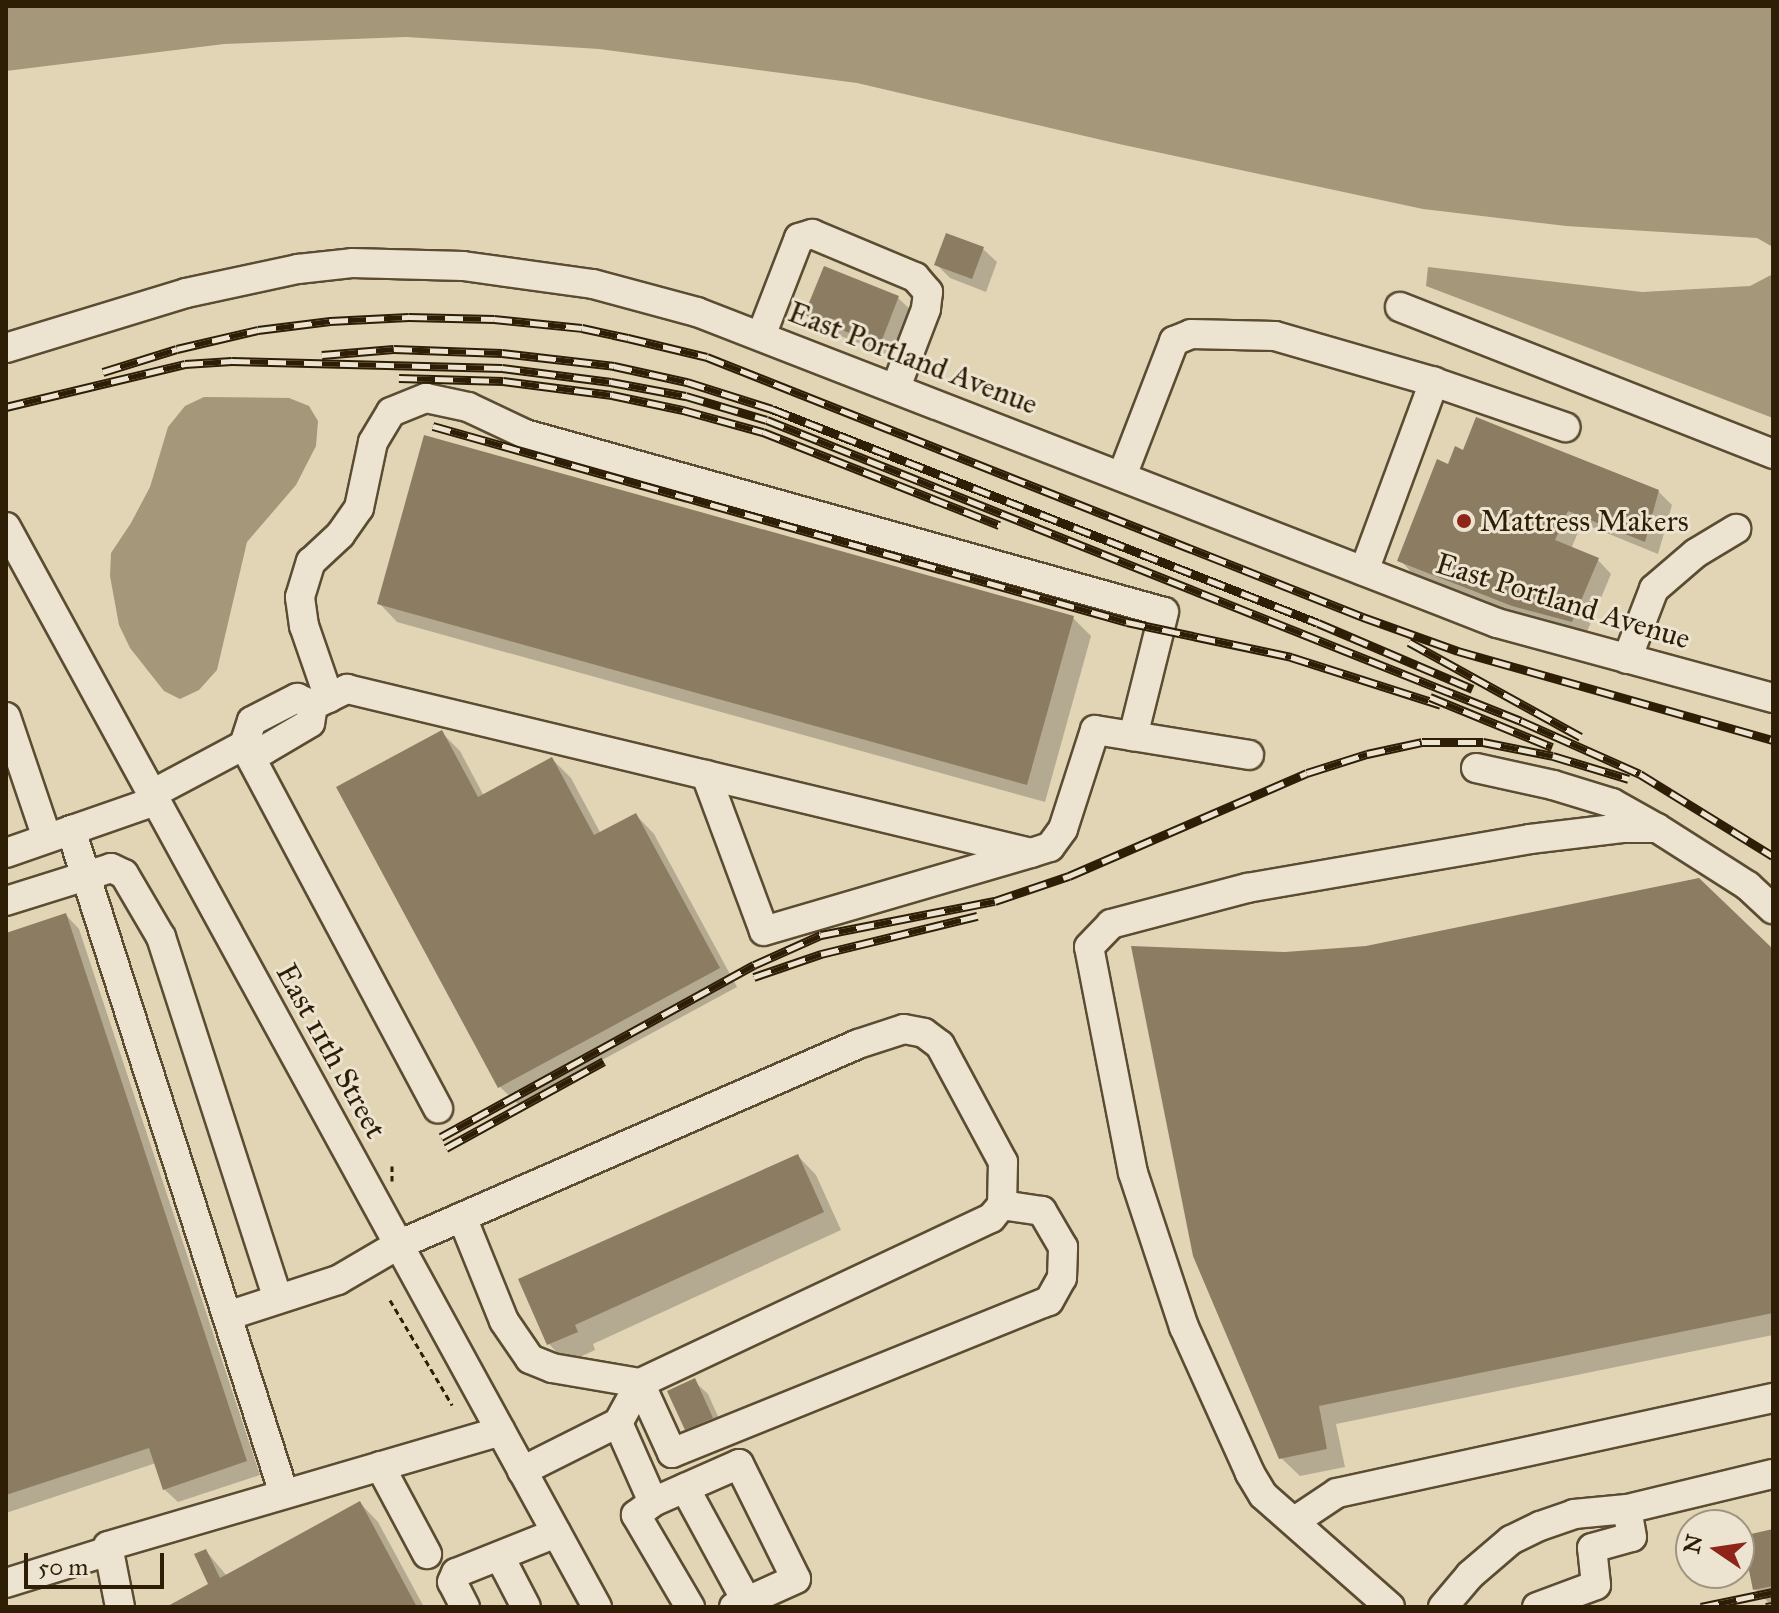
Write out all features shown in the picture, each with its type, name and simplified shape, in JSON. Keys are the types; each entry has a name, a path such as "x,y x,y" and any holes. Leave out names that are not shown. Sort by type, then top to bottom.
{"street":[{"path":"761,336 799,238 812,234 915,277 928,292 926,309 896,387"},
{"name":"East Portland Avenue","path":"6,348 186,293 298,269 352,263 463,266 593,284 697,312 1497,623 1773,698"},
{"path":"1400,307 1773,454"},
{"path":"1122,476 1174,341 1191,334 1275,336 1434,382 1565,427"},
{"path":"1364,571 1434,382"},
{"path":"321,702 300,597 311,562 340,535 359,508 373,442 391,412 426,398 468,407 525,434 1164,612 1133,736"},
{"name":"East 11th Street","path":"6,527 597,1607"},
{"path":"1627,659 1654,589 1679,566 1736,529"},
{"path":"6,853 154,798 244,745 264,750 310,723 321,702 347,689 1031,853"},
{"path":"6,717 17,785 59,834 86,875 284,1494"},
{"path":"706,775 764,931 1050,847 1063,829 1095,730 1249,755"},
{"path":"244,745 438,1109"},
{"path":"1476,768 1553,785 1612,803 1748,886 1773,909"},
{"path":"1390,1607 1263,1495 1250,1473 1184,1327 1133,1173 1089,947 1111,924 1247,888 1530,839 1622,828 1657,828"},
{"path":"6,901 111,868 124,874 161,937 278,1299"},
{"path":"227,1316 338,1280 398,1245 758,1085 858,1044 904,1029 924,1033 940,1045 1003,1162 1002,1205 991,1218 640,1383 552,1368 530,1359 504,1321 462,1217"},
{"path":"640,1383 672,1453 1049,1301 1062,1278 1063,1247 1042,1211 1002,1205"},
{"path":"522,1471 618,1423 640,1383"},
{"path":"1295,1521 1337,1493 1773,1398"},
{"path":"618,1423 653,1502"},
{"path":"120,1607 108,1546 501,1431"},
{"path":"685,1488 740,1604 796,1579 739,1464 653,1502 636,1515 690,1607"},
{"path":"380,1466 427,1554"},
{"path":"1443,1607 1470,1575 1511,1540 1574,1514 1627,1509 1773,1474"},
{"path":"1537,1607 1596,1585 1592,1548 1632,1537 1627,1509"},
{"path":"465,1607 452,1582 456,1573 556,1533"},
{"path":"6,1583 109,1551"},
{"path":"500,1557 526,1607"}],"path":[{"path":"392,1166 390,1177 395,1188"},
{"path":"390,1300 452,1405"}],"shaded area":[{"path":"6,6 1773,6 1773,247 1757,238 1566,226 1423,209 1119,144 857,83 599,49 406,37 224,44 6,71"},
{"path":"1428,267 1642,292 1750,286 1773,274 1773,418 1426,286"},
{"path":"204,397 289,398 309,406 318,421 316,446 296,485 247,542 217,670 199,690 180,699 164,691 130,648 119,625 110,576 111,553 150,487 168,427 185,406"}],"building":[{"path":"946,233 984,247 972,279 934,265"},
{"path":"824,266 899,296 880,345 804,315"},
{"name":"Mattress Makers","path":"1476,417 1659,490 1645,542 1568,511 1555,540 1599,558 1572,622 1512,606 1397,561 1437,459 1448,464 1455,446 1463,450"},
{"path":"424,435 1074,616 1027,785 377,604"},
{"path":"442,730 478,797 552,757 594,835 636,813 720,968 498,1088 336,787"},
{"path":"1699,878 1773,949 1773,1313 1319,1406 1327,1449 1279,1459 1193,1256 1131,946 1285,952 1366,946"},
{"path":"66,913 247,1461 163,1490 149,1448 6,1495 6,933"},
{"path":"798,1154 824,1212 575,1325 578,1332 547,1345 518,1279"},
{"path":"695,1378 713,1418 685,1430 667,1391"},
{"path":"360,1501 417,1607 166,1607 208,1584 194,1554 206,1549 220,1578"},
{"path":"1773,1529 1773,1586 1753,1590 1755,1589 1755,1533"}],"railway":[{"path":"103,372 177,349 258,330 330,321 409,317 494,319 582,328 628,338 707,357 1363,617 1458,651 1773,740"},
{"path":"322,355 394,349 502,353 614,366 687,382 772,409 1318,623 1473,689"},
{"path":"6,407 185,364 232,361 502,368 611,382 686,396 767,420 1521,721 1640,774 1773,856"},
{"path":"399,378 503,381 612,395 683,410 763,432 999,525"},
{"path":"433,426 1127,622 1291,657 1441,705"},
{"path":"1409,642 1581,737"},
{"path":"1430,697 1552,747"},
{"path":"441,1137 754,965 821,935 995,901 1069,876 1307,773 1367,754 1422,742 1483,742 1553,756 1629,779"},
{"path":"754,977 821,954 977,916"},
{"path":"446,1148 604,1061"},
{"path":"1701,1607 1773,1592"},
{"path":"1766,1607 1773,1606"}],"place":[{"name":"Mattress Makers","path":"1464,521"}]}
